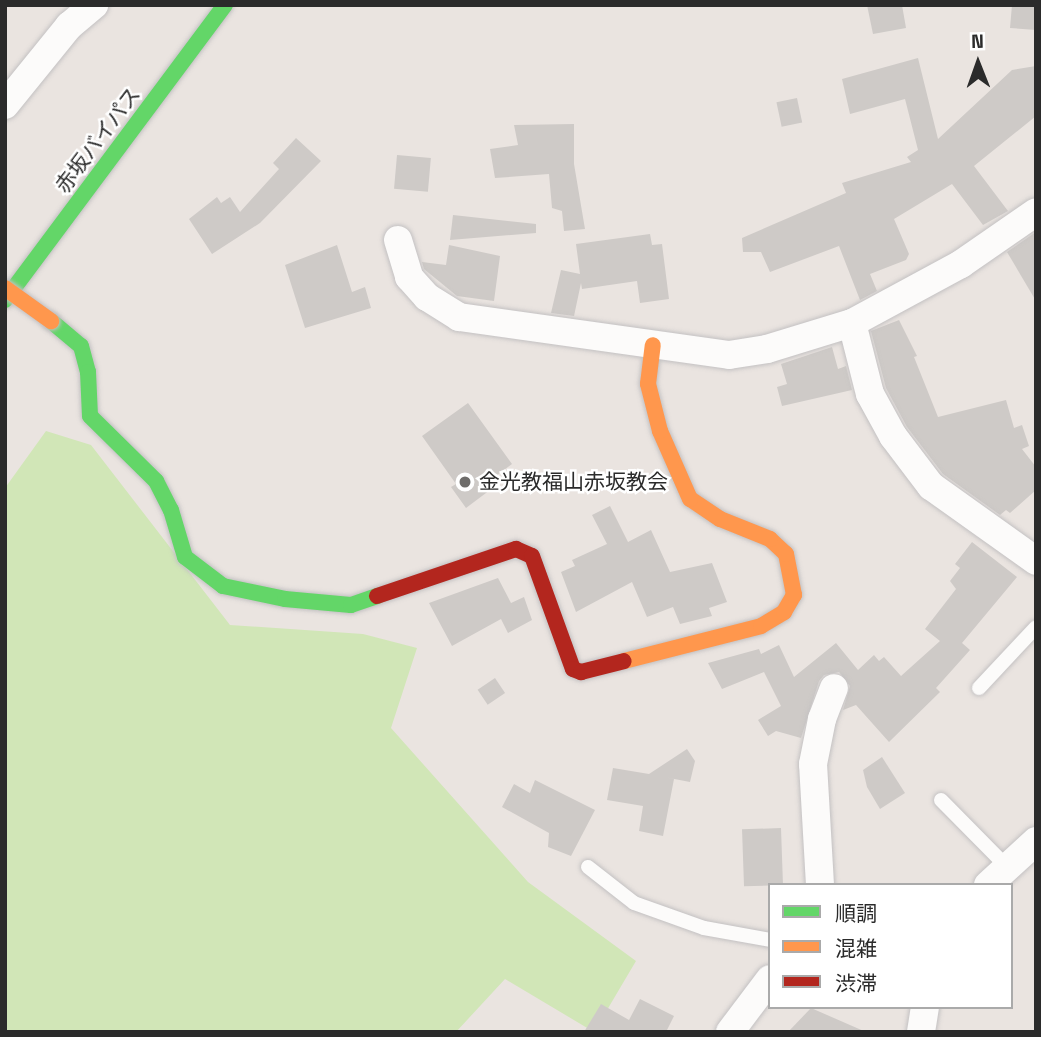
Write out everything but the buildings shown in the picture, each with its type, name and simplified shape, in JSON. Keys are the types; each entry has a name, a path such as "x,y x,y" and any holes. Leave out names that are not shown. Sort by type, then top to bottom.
{"main road":[{"name":"赤坂バイパス","path":"5,277 209,5"},
{"name":"赤坂バイパス","path":"5,300 225,5"},
{"path":"5,288 81,346 88,372 90,416 156,481 171,510 185,557 223,586 285,599 351,605 516,549 532,556 573,669 581,672 761,626 784,612 794,595 786,554 771,538 719,519 690,499 660,432 648,384 653,345"}],"street":[{"path":"5,105 69,26 94,5"},
{"path":"398,240 409,277 427,296 459,317 729,355 770,349 852,323 961,264 1036,212"},
{"path":"852,323 870,394 892,436 923,476 1036,561"},
{"path":"820,883 813,764 822,719 834,688"},
{"path":"998,876 1036,841"},
{"path":"730,1032 768,982"},
{"path":"921,1032 925,1009"}],"lane":[{"path":"978,688 1036,626"},
{"path":"941,800 998,876"},
{"path":"588,867 634,903 704,928 768,940"}],"green space":[{"path":"46,431 91,445 230,625 363,634 417,648 391,728 528,882 636,961 594,1032 505,979 456,1032 5,1032 5,488"}],"traffic: fast":[{"path":"5,300 225,5"},
{"path":"51,321 81,346 88,372 90,416 156,481 171,510 185,557 223,586 285,599 351,605 377,596"}],"traffic: slow":[{"path":"5,288 51,321"},
{"path":"624,661 761,626 784,612 794,595 786,554 770,539 720,519 690,499 660,431 648,384 653,345"}],"traffic: jam":[{"path":"377,596 516,549 532,556 573,669 581,672 624,661"}],"place":[{"name":"金光教福山赤坂教会","path":"465,482"}]}
